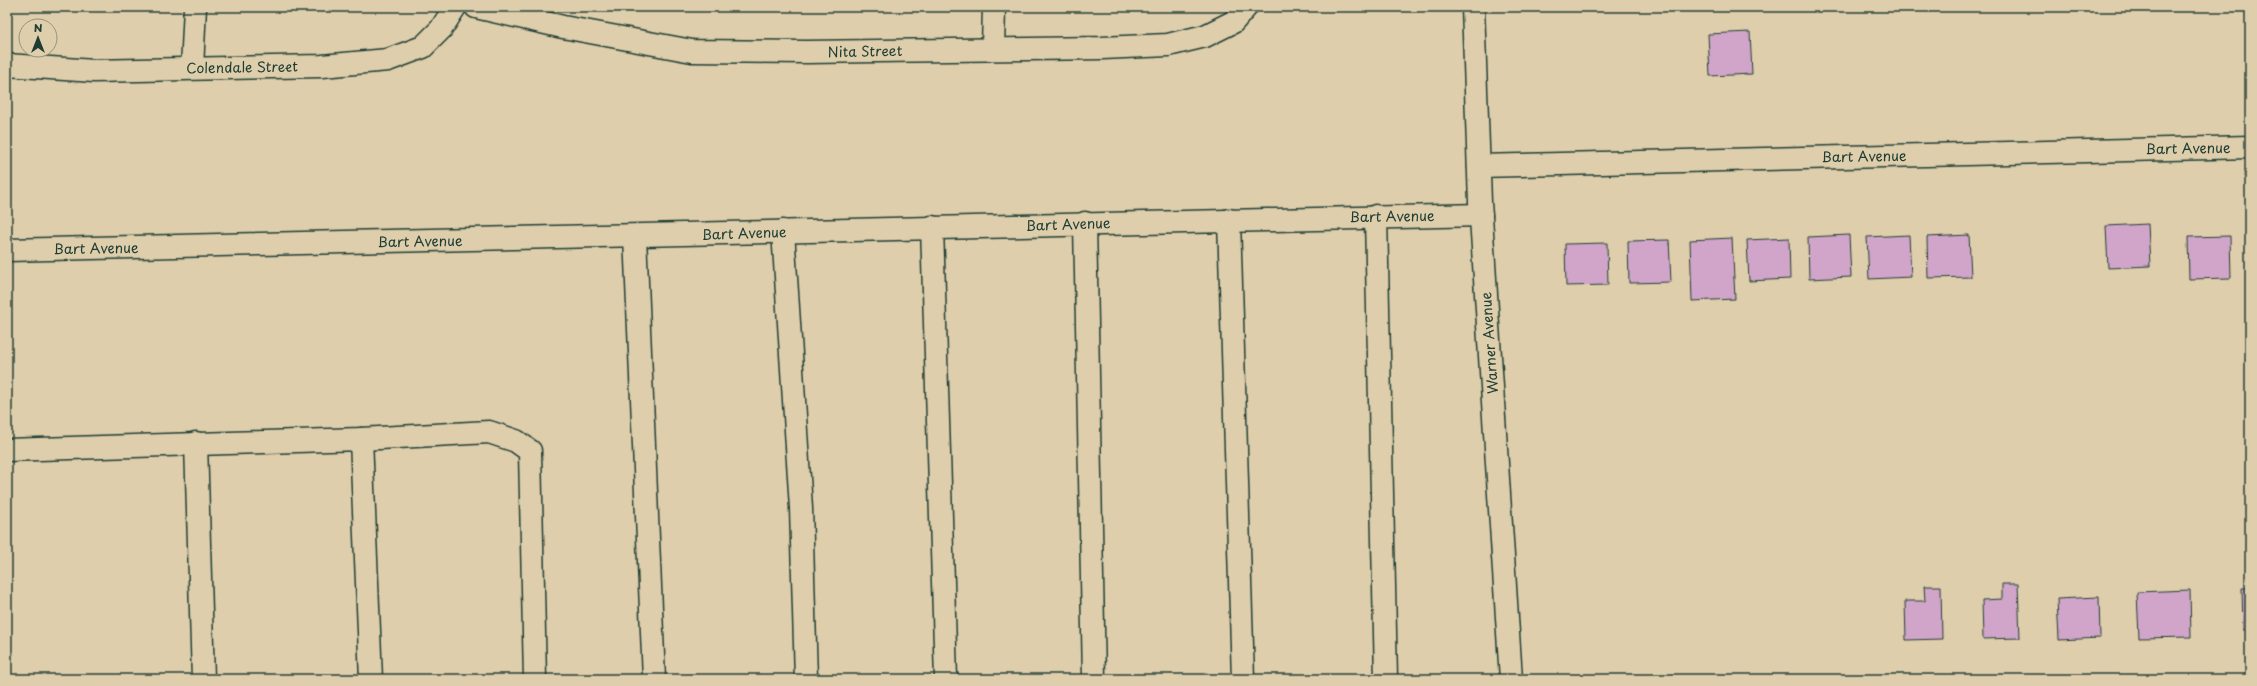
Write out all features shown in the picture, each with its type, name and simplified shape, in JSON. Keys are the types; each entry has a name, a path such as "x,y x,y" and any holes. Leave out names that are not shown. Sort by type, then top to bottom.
{"street":[{"path":"192,68 195,7"},
{"name":"Colendale Street","path":"7,65 94,71 322,66 388,60 423,47 441,29 455,7"},
{"name":"Nita Street","path":"476,7 563,27 692,51 807,52 993,48 1102,48 1168,45 1205,36 1233,22 1246,7"},
{"path":"993,48 994,7"},
{"name":"Warner Avenue","path":"1473,7 1481,215 1511,679"},
{"name":"Bart Avenue","path":"1479,166 2250,147"},
{"name":"Bart Avenue","path":"7,250 635,236 1376,216 1481,215"},
{"path":"1376,216 1386,679"},
{"path":"1229,220 1242,679"},
{"path":"1085,223 1094,679"},
{"path":"932,227 946,679"},
{"path":"783,232 800,508 806,679"},
{"path":"635,236 654,679"},
{"path":"7,450 361,439 489,432 516,441 530,451 534,679"},
{"path":"361,439 371,679"},
{"path":"196,443 203,679"}],"building":[{"path":"1750,32 1752,74 1710,76 1708,34"},
{"path":"2148,224 2150,266 2108,268 2106,226"},
{"path":"1849,235 1851,277 1809,279 1808,237"},
{"path":"1909,235 1911,277 1869,279 1867,237"},
{"path":"1969,235 1971,277 1928,278 1927,237"},
{"path":"2230,236 2231,278 2189,279 2188,237"},
{"path":"1732,238 1735,299 1692,301 1690,240"},
{"path":"1789,238 1790,279 1749,281 1747,240"},
{"path":"1669,240 1671,282 1629,283 1628,241"},
{"path":"1607,243 1608,285 1566,286 1565,244"},
{"path":"2002,584 2018,584 2020,638 1983,639 1982,600 2002,599"},
{"path":"1924,586 1941,586 1942,639 1906,640 1905,601 1925,601"},
{"path":"2242,588 2250,588 2250,630 2243,630"},
{"path":"2190,590 2191,637 2139,638 2137,592"},
{"path":"2099,597 2100,638 2059,640 2057,599"}]}
